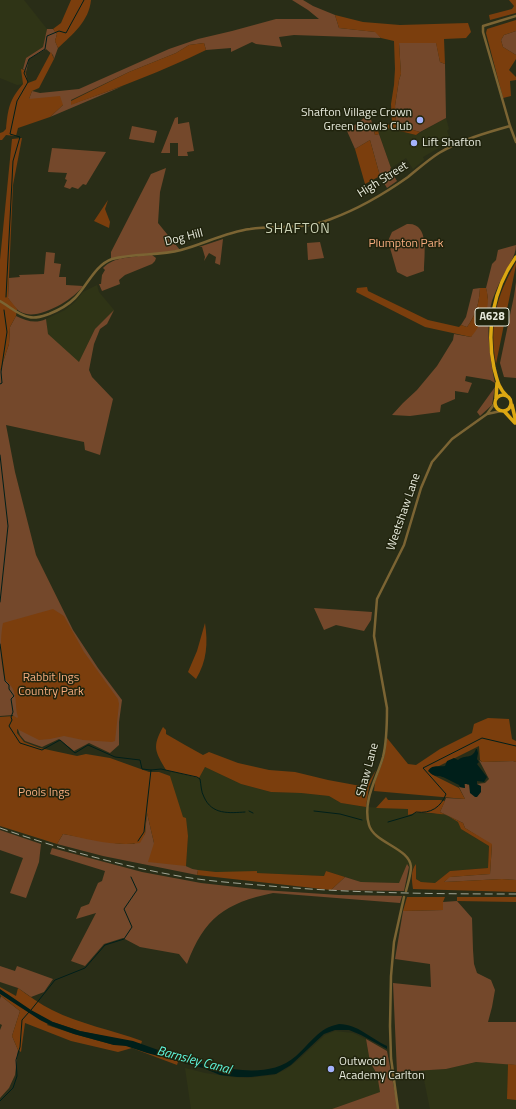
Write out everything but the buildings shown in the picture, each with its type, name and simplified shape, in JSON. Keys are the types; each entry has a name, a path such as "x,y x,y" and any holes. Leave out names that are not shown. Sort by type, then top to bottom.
{"highway":[{"name":"A628","path":"516,257 502,281 493,309 491,328 491,348 497,382 497,408 516,423"},
{"name":"A628","path":"497,382 500,389 511,402 516,423"},
{"path":"496,401 502,395 507,396"},
{"path":"502,411 510,407 511,402"}],"street":[{"path":"516,16 483,26 483,32 516,142"},
{"name":"High Street","path":"260,228 308,225 331,219 380,195 439,153 477,136 510,126"},
{"name":"Dog Hill","path":"0,301 29,318 46,315 69,303 77,296 98,268 111,260 136,254 180,250 228,234 260,228"},
{"name":"Weetshaw Lane","path":"375,612 377,599 404,545 423,482 432,462 452,439 487,414 496,401"},
{"name":"Weetshaw Lane","path":"487,414 502,411"},
{"name":"Shaw Lane","path":"375,612 374,636 387,708 387,718 383,756 371,792 368,809 368,821 370,827 376,834 404,854 409,860 411,870 406,891"},
{"path":"398,1109 390,1058 391,976 394,942 404,897"}],"shaded area":[{"path":"0,0 24,0 47,29 43,47 26,58 22,69 23,84 17,85 0,78"},
{"name":"Lift Shafton","path":"446,118 449,129 447,131 451,141 423,157 424,160 413,169 406,158 391,168 377,127 416,135"},
{"path":"97,285 99,292 114,310 95,329 79,363 47,334 46,319 65,310 75,302 83,292"},
{"path":"205,767 241,784 271,792 329,796 341,803 366,807 409,809 408,815 415,813 445,814 459,822 461,829 489,846 488,868 450,871 435,883 421,882 416,879 416,865 414,867 407,865 400,883 361,882 326,871 324,876 194,870 186,866 188,836 169,778 171,771 197,777"},
{"name":"Outwood Academy Carlton","path":"335,1031 353,1033 366,1039 370,1062 377,1074 381,1092 332,1109 191,1109 185,1068 232,1077 247,1078 274,1075 285,1070 297,1061 325,1035"},
{"path":"476,1062 508,1064 507,1099 516,1100 516,1109 430,1109 422,1070 446,1069"}],"green space":[{"path":"71,0 91,0 90,8 84,21 58,48 55,41 57,34 53,29 61,23"},
{"path":"292,0 303,0 335,15 339,28 376,32 381,38 294,35 279,37 282,47 256,44 252,42 231,52 231,48 206,50 204,43 189,45 176,53 129,72 71,100 72,104 123,86 50,117 63,105 29,99 32,91 40,93 79,89 169,49 198,39 276,19 319,19"},
{"path":"509,0 516,0 516,13 490,20 489,15 512,9 514,6"},
{"path":"335,15 363,22 400,25 468,23 471,32 466,38 444,39 445,64 440,62 436,43 399,43 401,74 395,106 396,124 420,132 416,135 377,127 379,134 375,135 373,123 392,125 391,104 395,69 394,41 381,38 375,32 339,28"},
{"path":"516,20 516,31 504,35 501,40 503,47 516,55 516,59 509,70 516,77 516,80 510,81 511,96 503,98 486,33 487,29"},
{"path":"47,29 53,29 57,34 55,41 58,48 54,59 53,55 46,49 29,59 26,72 23,69 26,58 43,47"},
{"path":"516,31 516,55 503,47 501,40 504,35"},
{"path":"436,42 440,62 445,64 446,118 420,132 399,126 396,124 395,106 401,74 399,43"},
{"path":"204,43 206,50 190,58 71,105 71,101 129,72 176,53 189,45"},
{"path":"51,52 54,59 39,88 32,91 29,99 60,96 63,105 50,117 18,128 16,136 6,135 2,140 0,140 0,133 6,129 12,100 23,84 21,69 25,70 28,83 36,80"},
{"path":"178,117 178,124 189,122 194,151 187,152 188,156 178,156 178,143 170,143 170,153 161,153 175,118"},
{"path":"364,118 371,119 375,135 379,134 391,168 390,169 397,181 387,188 380,176 370,140 355,149 347,131"},
{"path":"132,126 157,131 154,143 129,139"},
{"path":"22,138 13,185 8,298 17,309 16,316 10,327 9,344 0,371 0,260 12,139"},
{"path":"370,140 380,176 365,184 355,149"},
{"path":"52,148 106,152 86,185 83,184 78,189 72,187 70,189 64,187 67,180 65,179 67,173 48,172"},
{"path":"166,168 160,192 158,223 180,250 111,260 111,252 151,174"},
{"path":"108,200 105,209 110,222 109,228 94,221"},
{"name":"Plumpton Park","path":"407,224 414,225 419,228 424,241 425,249 424,271 407,277 397,272 388,241 392,232"},
{"path":"223,239 220,265 215,263 216,257 209,253 204,261 205,257 202,247 199,247"},
{"path":"320,242 324,258 308,260 307,243"},
{"path":"516,245 513,257 497,288 490,311 489,342 495,383 490,380 466,376 465,381 472,383 468,393 455,391 455,399 441,405 440,412 410,416 392,415 417,390 437,366 453,340 454,334 471,337 488,298 486,288 492,264 496,260 498,250"},
{"path":"46,252 55,253 54,263 61,264 59,277 66,277 66,285 83,286 72,297 56,307 38,314 23,313 13,305 8,298 9,278 20,277 19,275 44,274"},
{"path":"152,255 156,258 152,264 125,275 119,280 120,284 102,291 99,284 101,284 102,275 105,270 103,268 108,264 126,257"},
{"path":"516,262 496,364 493,336 496,311 503,287"},
{"path":"516,282 516,378 504,377 500,363"},
{"path":"367,287 368,291 428,320 459,327 461,325 467,327 473,318 478,304 480,288 486,288 488,302 483,320 471,337 425,327 356,292 357,288"},
{"path":"480,288 478,304 473,318 467,327 461,325 466,317 473,289"},
{"name":"Rabbit Ings Country Park","path":"114,310 107,324 100,329 94,344 89,370 92,377 113,399 100,455 85,450 84,442 6,425 15,472 36,555 73,630 98,668 122,700 119,722 119,745 110,753 89,743 74,751 59,739 42,747 25,741 20,735 13,715 0,716 0,371 9,344 10,327 16,316 31,321 46,319 48,334 79,362 95,329"},
{"path":"495,387 492,405 480,416 477,412"},
{"path":"314,608 372,612 371,620 364,631 336,625 324,630"},
{"name":"Pools Ings","path":"53,609 64,616 84,652 118,699 119,704 115,741 83,740 64,736 39,740 17,729 17,733 24,742 40,748 77,756 86,754 110,758 149,772 159,772 170,776 183,817 186,818 188,836 186,866 148,862 154,843 147,813 145,834 140,843 131,844 102,842 63,834 57,844 0,826 0,717 18,717 12,687 5,679 3,673 1,643 3,623"},
{"path":"205,623 206,652 200,672 196,679 188,672 197,651"},
{"path":"488,718 509,719 512,739 516,741 516,762 482,762 480,760 479,746 431,770 435,776 459,788 465,799 374,791 375,782 384,758 387,738 408,764 416,765 440,749 472,733 474,724"},
{"path":"163,727 166,730 166,734 203,755 209,752 238,763 269,770 295,772 366,787 376,770 369,787 366,807 341,803 329,796 271,792 241,784 205,767 199,778 166,770 156,749 157,739"},
{"path":"479,760 482,762 516,762 516,880 502,879 444,882 449,877 490,874 492,845 465,828 463,823 440,812 446,798 465,799 459,787 465,788 465,783 468,785 485,783 489,779"},
{"path":"386,797 388,800 445,801 440,812 444,814 422,812 408,815 408,809 376,808"},
{"path":"147,813 154,843 181,863 198,870 197,875 103,856 57,844 63,834 120,844 134,844 145,834"},
{"path":"448,816 463,823 465,828 492,844 490,874 450,877 444,882 502,879 516,880 516,892 413,889 412,873 416,864 416,879 421,882 435,883 450,871 488,868 489,846 461,829 458,822"},
{"path":"0,830 41,844 39,862 26,898 10,893 23,858 0,850"},
{"path":"52,848 142,872 201,883 263,890 339,895 402,896 400,903 273,893 242,902 218,915 201,935 187,964 179,954 140,947 123,938 104,944 85,966 71,961 96,913 76,919 81,907 89,904 98,883 102,881 105,871 50,854"},
{"path":"407,864 409,867 404,891 331,890 345,877 361,882 399,883"},
{"path":"198,870 216,872 257,871 257,873 324,876 326,871 345,877 331,890 197,875"},
{"path":"407,897 445,897 443,902 443,910 403,911"},
{"path":"457,897 516,897 516,902 457,901"},
{"path":"457,901 472,918 474,964 477,973 491,980 495,990 488,1022 516,1022 516,1065 476,1062 446,1069 397,1072 393,983 431,987 430,964 395,959 403,911 443,910 443,902"},
{"path":"0,966 15,971 17,966 53,979 44,992 31,997 18,988 0,982"},
{"path":"0,987 16,996 18,988 43,1005 63,1015 142,1041 141,1044 80,1031 53,1022 49,1022 47,1025 114,1045 128,1045 177,1061 177,1065 132,1048 118,1052 71,1041 25,1023 21,1052 18,1050 12,1036 20,1011 0,995"},
{"path":"1,996 20,1011 12,1036 18,1050 15,1075 9,1088 0,1098 0,1030 2,1025 0,1024"},
{"path":"366,1039 387,1051 398,1109 332,1109 380,1092 377,1074 370,1062"},
{"path":"508,1064 516,1065 516,1100 507,1099"}],"water":[{"path":"476,749 478,753 477,759 479,762 477,764 487,777 484,782 477,781 477,784 481,786 481,792 477,797 470,793 469,784 464,784 465,788 460,787 449,780 433,775 428,771 431,767 445,766 447,761 454,758 458,760 463,757 470,756"},
{"name":"Barnsley Canal","path":"0,989 31,1010 53,1022 80,1031 133,1041 178,1057 177,1061 126,1046 114,1045 74,1034 52,1026 0,994"},
{"name":"Barnsley Canal","path":"339,1024 352,1026 358,1029 387,1046 387,1049 349,1030 335,1030 324,1034 291,1065 276,1074 251,1077 220,1075 203,1068 183,1063 184,1059 210,1065 246,1070 277,1067 296,1056 320,1032"}],"waterway":[{"path":"6,297 13,161 20,137 10,134 17,101 28,82 24,73 29,59 45,49 47,36 59,31 66,33 84,0"},
{"path":"0,384 2,383 1,372 7,332 4,310"},
{"path":"0,455 8,526 0,602"},
{"path":"0,644 5,681 9,685 9,689 14,696 11,699 13,712 11,717 12,720 9,726 20,743 42,750 60,740 75,753 88,745 115,757 140,760 142,769 161,769 197,777 200,779 203,795 207,803 216,810 233,813 245,812"},
{"path":"388,822 412,815 416,812 431,811 435,809 444,799 446,794 423,768 482,738 516,746"},
{"path":"138,841 144,832 151,770"},
{"path":"249,811 253,813"},
{"path":"314,811 340,814 362,820"},
{"path":"31,1010 55,980 85,968 105,945 124,939 132,927 124,909 137,890 131,877"},
{"path":"0,1101 13,1088 17,1076 16,1060 20,1047 22,1020 29,1012"},
{"name":"Barnsley Canal","path":"175,1058 186,1061"}],"railway":[{"path":"0,828 68,850 114,862 160,873 203,880 291,888 355,891 516,894"}],"place":[{"name":"Shafton Village Crown Green Bowls Club","path":"420,120"},
{"name":"Lift Shafton","path":"414,143"},
{"name":"Outwood Academy Carlton","path":"331,1069"}],"district":[{"name":"SHAFTON","path":"298,230"}]}
